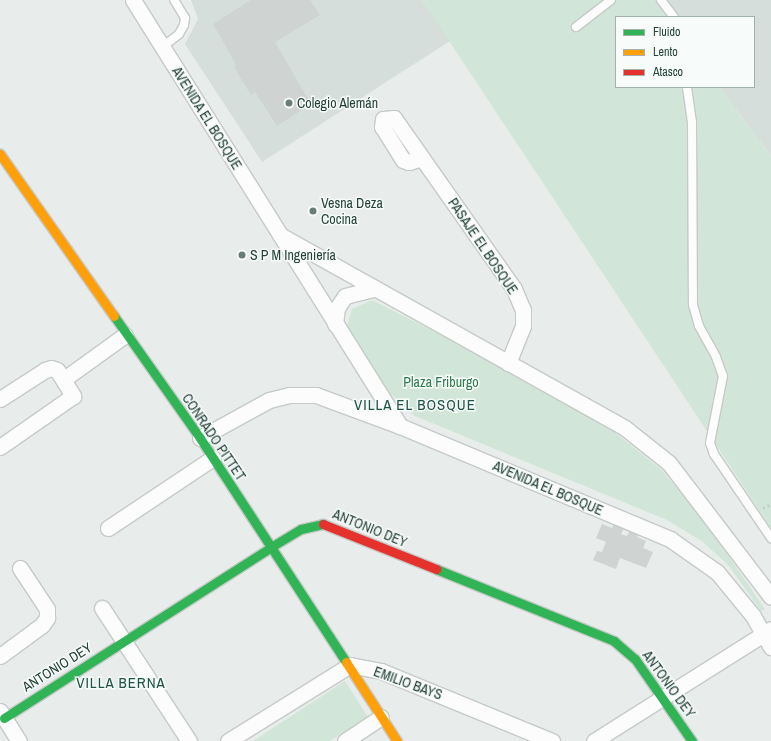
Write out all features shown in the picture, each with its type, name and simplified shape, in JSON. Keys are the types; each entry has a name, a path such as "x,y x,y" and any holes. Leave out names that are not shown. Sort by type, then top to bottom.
{"street":[{"name":"AVENIDA EL BOSQUE","path":"139,2 162,47 400,426 670,539 717,572 768,637"},
{"name":"CONRADO PITTET","path":"0,154 125,335 200,438 350,665 397,741"},
{"name":"PASAJE EL BOSQUE","path":"422,158 514,288 523,310 523,326 508,363"},
{"name":"AVENIDA EL BOSQUE","path":"280,235 374,289 625,428 669,463 771,598"},
{"path":"335,324 336,308 345,296 374,289"},
{"path":"64,379 125,335"},
{"path":"0,399 45,370 57,370 64,379 73,396 69,401 0,447"},
{"path":"200,438 269,400 289,395 316,395 400,426"},
{"path":"108,528 213,458"},
{"name":"ANTONIO DEY","path":"2,714 124,641 301,529 324,524 614,641 635,659 692,741"},
{"path":"0,656 42,625 47,618 48,609 20,568"},
{"path":"102,608 190,741"},
{"path":"594,741 662,697 768,637"},
{"path":"228,741 350,665"},
{"name":"EMILIO BAYS","path":"350,665 381,671 552,741"},
{"path":"2,714 19,741"},
{"path":"344,741 381,717"}],"lane":[{"path":"162,47 179,34 184,25 185,18 174,0"},
{"path":"576,27 611,0"},
{"path":"661,0 673,16"},
{"path":"687,88 692,122 693,305 699,326 716,357 723,376 710,443 714,454 771,538"}],"shaded area":[{"name":"Colegio Alemán","path":"191,0 422,0 450,41 262,162 185,44 198,19"},
{"path":"653,0 771,0 771,156 720,88 755,88 755,16 665,16"}],"green space":[{"path":"422,0 653,0 665,16 615,16 615,88 720,88 771,156 771,528"},
{"name":"Plaza Friburgo","path":"372,300 496,363 608,427 662,470 705,522 765,609 761,611 729,566 703,542 667,520 415,416 383,387 346,329 352,309"},
{"path":"345,681 368,717 330,741 253,741"}],"building":[{"path":"251,0 310,0 320,15 275,42 311,104 277,126 255,92 251,95 234,67 236,65 213,24"},
{"path":"602,524 612,528 614,524 624,528 621,534 627,536 630,530 638,533 637,537 646,541 643,548 653,552 646,568 620,558 616,569 593,560 597,551 602,552 606,542 596,538"}],"traffic: fast":[{"path":"114,316 200,438 346,662"},
{"path":"4,718 271,547 301,529 323,524"},
{"path":"436,569 614,641 635,659 692,741"}],"traffic: slow":[{"path":"0,154 114,316"},
{"path":"346,662 397,741"}],"traffic: jam":[{"path":"323,524 436,569"}],"place":[{"name":"Colegio Alemán","path":"289,103"},
{"name":"Vesna Deza Cocina","path":"313,211"},
{"name":"S P M Ingeniería","path":"242,255"}],"district":[{"name":"VILLA EL BOSQUE","path":"415,405"},
{"name":"VILLA BERNA","path":"121,683"}]}
